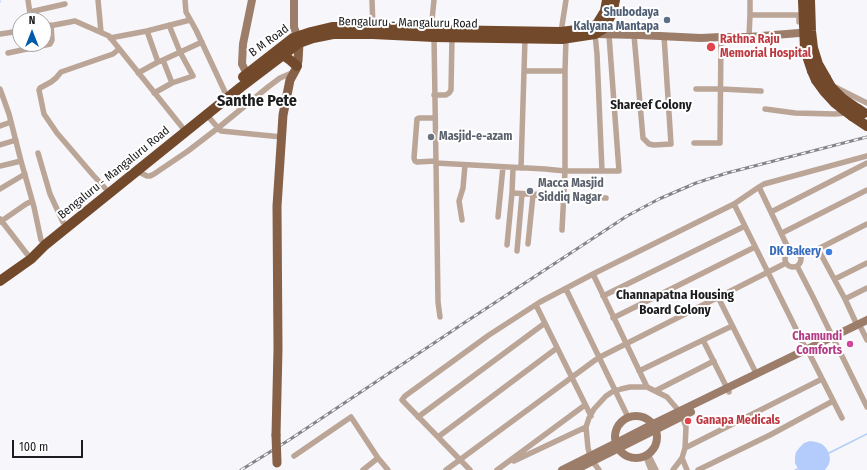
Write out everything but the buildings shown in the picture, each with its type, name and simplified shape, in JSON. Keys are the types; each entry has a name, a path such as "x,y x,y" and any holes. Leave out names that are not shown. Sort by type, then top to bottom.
{"highway":[{"path":"373,31 564,35 592,28 597,24 605,11 607,0"},
{"path":"595,34 603,29 612,14 615,0"},
{"path":"803,0 805,50 821,79 842,98 860,111 867,126"},
{"path":"810,0 813,48 824,91 836,103 860,111"},
{"name":"Bengaluru - Mangaluru Road","path":"0,281 31,258 45,245 241,87 283,55 298,40 333,34 373,31"},
{"name":"Bengaluru - Mangaluru Road","path":"433,33 452,37 525,38 595,34"},
{"name":"B M Road","path":"0,273 27,254 63,222 293,38 298,40"},
{"path":"283,55 290,60 295,69"}],"main road":[{"path":"277,467 277,206 283,115 290,80 298,61 298,40"}],"street":[{"path":"28,0 30,12 65,4"},
{"path":"98,0 101,32"},
{"path":"185,0 186,12 202,42 225,92"},
{"path":"247,74 242,64 252,0"},
{"path":"294,0 294,27 298,40"},
{"path":"372,0 373,31"},
{"path":"434,0 434,95 438,302 440,317"},
{"path":"562,230 565,172 564,35 566,0"},
{"path":"749,37 750,0"},
{"path":"750,15 799,15 801,52 808,73 860,111"},
{"path":"110,38 147,31 190,20"},
{"path":"52,25 75,21 109,36 182,127"},
{"path":"154,93 172,83 193,76 180,52 169,25"},
{"path":"147,31 172,83"},
{"path":"0,34 12,32"},
{"path":"602,171 595,34 721,38 799,33"},
{"path":"435,118 417,119 414,161 565,172 619,171 610,35"},
{"path":"634,35 643,138 649,144 654,145 671,144 664,36"},
{"path":"434,95 446,95 451,90 452,37"},
{"path":"521,168 525,38"},
{"path":"694,143 720,143 721,38"},
{"path":"138,73 202,42"},
{"path":"105,188 57,133 44,114 39,90 56,78 61,72 113,54 119,49"},
{"path":"8,52 12,51"},
{"path":"138,171 147,176 152,175 188,151 218,128 268,86 295,69"},
{"path":"524,71 565,71"},
{"path":"0,89 12,122 41,240"},
{"path":"696,89 762,91"},
{"path":"765,109 795,113 835,114 860,111"},
{"path":"207,115 221,131 282,137"},
{"path":"0,126 12,122"},
{"path":"0,145 16,140"},
{"path":"38,153 50,194 63,222"},
{"path":"470,470 402,400 405,396 489,335 536,305 593,274 734,204 764,184 867,156"},
{"path":"0,166 21,161"},
{"path":"772,212 867,163"},
{"path":"462,220 459,201 463,188 465,165"},
{"path":"498,217 503,167"},
{"path":"507,245 513,168"},
{"path":"0,190 25,174"},
{"path":"759,187 790,252"},
{"path":"782,233 867,190"},
{"path":"512,193 606,198"},
{"path":"517,251 522,194"},
{"path":"528,244 533,195"},
{"path":"27,254 1,221 32,201"},
{"path":"734,204 842,418"},
{"path":"800,256 818,249 867,224"},
{"path":"603,296 745,226"},
{"path":"613,318 755,247"},
{"path":"818,249 845,299 862,326 867,340"},
{"path":"790,252 797,252 800,256 801,261 796,266 792,267 787,265 786,254 790,252"},
{"path":"446,470 598,358 786,263"},
{"path":"835,280 867,263"},
{"path":"796,266 812,295 867,407"},
{"path":"593,274 647,387"},
{"path":"845,299 867,288"},
{"path":"564,289 627,418"},
{"path":"718,297 756,374"},
{"path":"536,305 591,416"},
{"path":"728,390 756,374 862,326 867,320"},
{"path":"418,417 545,323"},
{"path":"639,371 732,326"},
{"path":"703,340 728,390"},
{"path":"438,437 557,348"},
{"path":"562,470 591,459 807,351"},
{"path":"654,391 714,361"},
{"path":"685,448 822,379"},
{"path":"599,470 591,459 588,448 586,427 599,403 606,396 613,392 630,387 647,387 667,397 680,414 686,427 685,448 682,458 674,470"},
{"path":"698,470 833,401"},
{"path":"497,470 585,405"},
{"path":"634,416 644,417 649,420 654,427 657,436 656,443 647,455 640,458 633,458 622,453 617,446 615,434 616,429 627,418 634,416"},
{"path":"294,456 351,417 378,458 388,470"},
{"path":"502,466 586,427"},
{"path":"647,455 651,470"},
{"path":"647,455 656,470"},
{"path":"363,470 378,458"},
{"path":"682,458 688,470"},
{"path":"575,470 591,459"}],"water":[{"path":"810,441 822,444 829,453 829,464 825,470 798,469 795,463 796,452 804,443"}],"waterway":[{"path":"829,453 867,434"}],"railway":[{"path":"241,470 289,440 627,216 659,199 696,183 727,173 867,137"}],"place":[{"name":"Shubodaya Kalyana Mantapa","path":"667,20"},
{"name":"Rathna Raju Memorial Hospital","path":"711,47"},
{"name":"Masjid-e-azam","path":"431,137"},
{"name":"Macca Masjid Siddiq Nagar","path":"530,191"},
{"name":"DK Bakery","path":"829,252"},
{"name":"Chamundi Comforts","path":"850,344"},
{"name":"Ganapa Medicals","path":"688,421"}],"district":[{"name":"Santhe Pete","path":"257,102"},
{"name":"Shareef Colony","path":"651,105"},
{"name":"Channapatna Housing Board Colony","path":"675,302"}]}
